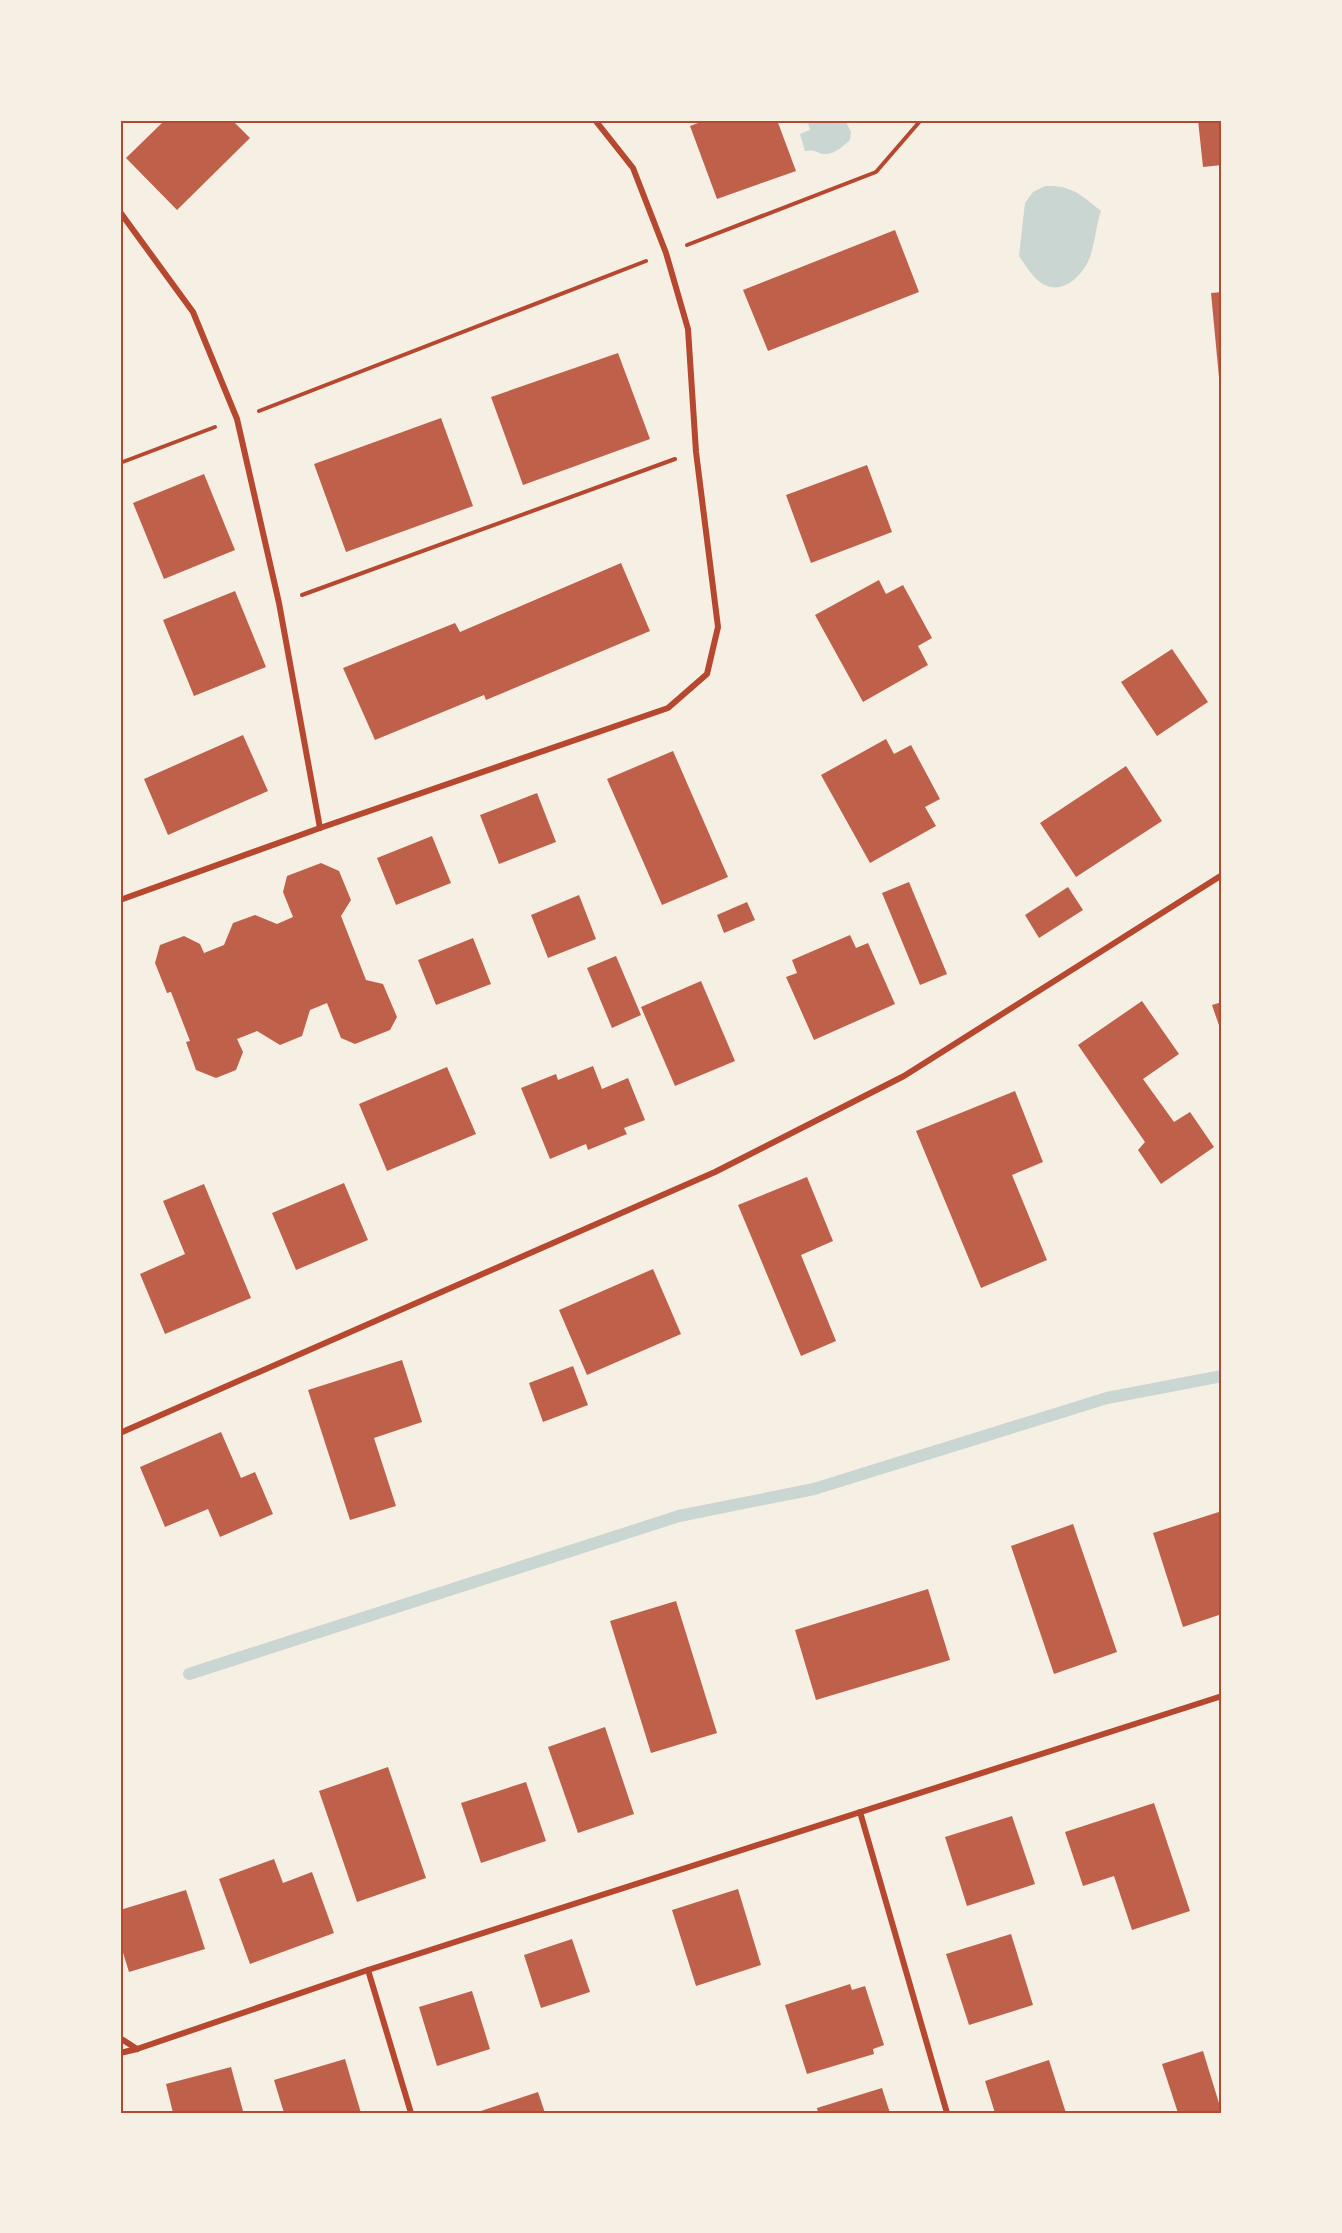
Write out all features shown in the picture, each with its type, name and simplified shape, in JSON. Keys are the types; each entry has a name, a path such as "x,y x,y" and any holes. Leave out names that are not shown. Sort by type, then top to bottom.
{"street":[{"path":"120,900 320,828 668,708 707,674 718,627 696,452 688,329 666,253 633,168 595,120"},
{"path":"120,212 193,312 237,419 279,603 320,828"},
{"path":"120,1432 725,1167 904,1076 1222,875"},
{"path":"120,2053 368,1970 1222,1696"},
{"path":"860,1812 947,2113"},
{"path":"368,1970 411,2113"},
{"path":"120,2038 137,2049"}],"path":[{"path":"120,463 876,172 921,120"},
{"path":"279,603 696,452"}],"shaded area":[{"path":"807,120 845,120 851,132 850,140 831,153 805,151 800,134 810,130"},
{"path":"1045,186 1069,189 1101,211 1087,263 1079,275 1061,287 1043,284 1031,273 1019,256 1025,203 1033,192"}],"building":[{"path":"165,120 232,120 250,138 177,210 126,158"},
{"path":"706,120 777,120 796,171 717,199 690,126"},
{"path":"1198,120 1222,120 1222,165 1203,167"},
{"path":"895,230 919,292 768,351 743,290"},
{"path":"1222,292 1222,388 1220,388 1211,293"},
{"path":"618,353 650,439 523,485 491,397"},
{"path":"441,418 473,506 346,552 314,464"},
{"path":"867,465 892,532 811,563 786,495"},
{"path":"204,474 235,550 164,579 133,503"},
{"path":"621,563 650,631 486,700 484,695 375,740 343,668 455,623 460,632"},
{"path":"879,580 886,594 903,585 932,638 918,646 928,665 863,702 815,615"},
{"path":"235,591 266,667 194,696 163,620"},
{"path":"1172,649 1208,702 1157,736 1121,682"},
{"path":"243,735 268,791 168,835 144,779"},
{"path":"886,739 894,754 911,745 940,799 925,807 936,826 870,863 821,775"},
{"path":"673,751 728,877 662,905 607,779"},
{"path":"1126,766 1162,821 1076,877 1040,823"},
{"path":"537,793 556,842 499,864 480,815"},
{"path":"432,836 451,883 396,905 377,858"},
{"path":"321,863 339,871 351,900 341,916 366,980 383,984 397,1017 390,1030 355,1044 341,1038 327,1003 310,1010 302,1036 280,1045 257,1031 237,1039 243,1052 236,1070 216,1078 196,1070 186,1042 190,1041 171,992 167,993 155,963 160,945 184,936 200,944 204,953 224,945 233,923 255,915 277,924 293,917 283,892 287,876"},
{"path":"909,882 947,974 920,985 882,893"},
{"path":"1068,887 1083,910 1039,938 1025,915"},
{"path":"579,895 596,939 548,958 531,915"},
{"path":"747,902 755,920 724,933 717,915"},
{"path":"850,935 856,948 868,943 895,1004 814,1040 786,977 797,973 792,960"},
{"path":"473,938 491,984 436,1005 418,960"},
{"path":"616,956 641,1015 612,1028 587,968"},
{"path":"701,981 735,1061 675,1086 641,1007"},
{"path":"1142,1001 1179,1054 1143,1079 1174,1122 1190,1112 1214,1147 1161,1184 1138,1150 1145,1142 1078,1045"},
{"path":"1222,1002 1222,1034 1212,1005"},
{"path":"593,1066 602,1089 628,1078 645,1120 624,1128 627,1134 588,1150 586,1144 550,1159 521,1088 556,1074 558,1080"},
{"path":"447,1067 476,1134 387,1171 359,1104"},
{"path":"1015,1091 1043,1162 1012,1175 1047,1260 981,1288 916,1131"},
{"path":"807,1177 833,1241 801,1255 836,1341 801,1356 738,1205"},
{"path":"344,1183 368,1240 296,1270 272,1213"},
{"path":"204,1184 251,1298 165,1334 140,1274 185,1254 163,1201"},
{"path":"653,1269 681,1334 587,1375 559,1310"},
{"path":"402,1360 422,1422 374,1438 396,1506 350,1520 308,1390"},
{"path":"573,1366 588,1405 543,1422 529,1383"},
{"path":"221,1432 241,1478 255,1472 273,1514 220,1537 208,1509 165,1527 140,1467"},
{"path":"1222,1511 1222,1614 1183,1627 1153,1533"},
{"path":"1073,1524 1117,1652 1054,1674 1011,1546"},
{"path":"928,1589 950,1660 816,1700 795,1630"},
{"path":"676,1601 717,1733 651,1753 610,1621"},
{"path":"605,1727 634,1814 578,1833 548,1747"},
{"path":"388,1767 426,1878 357,1902 319,1791"},
{"path":"526,1782 546,1841 481,1863 461,1803"},
{"path":"1154,1803 1190,1911 1132,1930 1114,1876 1083,1886 1065,1832"},
{"path":"1012,1816 1035,1884 967,1906 945,1837"},
{"path":"274,1859 283,1883 312,1872 334,1933 250,1964 219,1879"},
{"path":"738,1889 761,1965 696,1986 672,1910"},
{"path":"186,1890 205,1949 129,1972 120,1943 120,1910"},
{"path":"1011,1934 1033,2005 969,2025 946,1954"},
{"path":"572,1939 590,1992 541,2008 524,1955"},
{"path":"850,1984 852,1990 865,1986 884,2045 873,2049 874,2054 807,2074 785,2005"},
{"path":"472,1991 490,2049 437,2066 419,2007"},
{"path":"1203,2051 1222,2113 1178,2113 1162,2064"},
{"path":"345,2059 361,2113 284,2113 274,2080"},
{"path":"1049,2060 1066,2113 995,2113 985,2081"},
{"path":"231,2067 243,2111 173,2113 166,2084"},
{"path":"882,2088 890,2113 818,2113 817,2108"},
{"path":"538,2092 545,2113 475,2113"}],"waterway":[{"path":"189,1674 679,1516 814,1489 1107,1398 1222,1376"}]}
